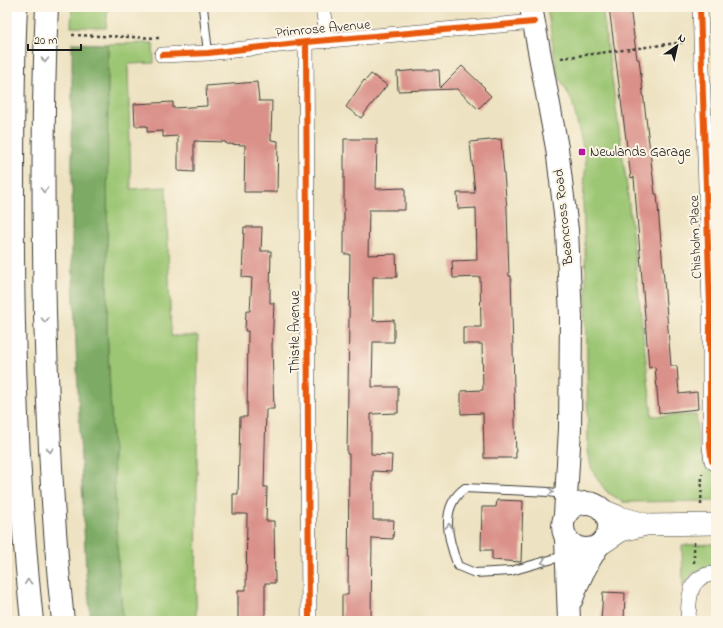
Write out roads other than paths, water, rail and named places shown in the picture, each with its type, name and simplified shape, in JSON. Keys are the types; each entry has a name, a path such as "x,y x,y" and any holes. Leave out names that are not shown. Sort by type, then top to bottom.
{"main road":[{"path":"16,7 13,95 12,282 24,541 32,621"},
{"path":"48,7 44,114 44,272 51,463 63,621"},
{"name":"Beancross Road","path":"533,15 557,148 567,230 571,317 570,429 565,505 562,527 583,547 606,538 610,526 606,514 595,506 582,487 574,462 570,429"},
{"path":"565,505 595,506 620,517 646,524 703,524"},
{"path":"583,547 622,531 646,524"},
{"path":"569,617 583,547"},
{"path":"569,617 576,585 588,562 583,547"}],"street":[{"path":"323,7 328,41"},
{"name":"Chisholm Place","path":"700,7 713,305 710,448 712,460 716,464"},
{"name":"Primrose Avenue","path":"162,55 328,41 533,15"},
{"name":"Thistle Avenue","path":"306,42 309,621"},
{"path":"688,621 690,593 694,584 700,578 716,574"}],"lane":[{"path":"203,7 208,52"},
{"path":"565,505 549,492 465,488 457,494 450,507 448,527 452,552 458,566 475,573 510,571 583,547"}],"place":[{"name":"Newlands Garage","path":"582,152"}]}
